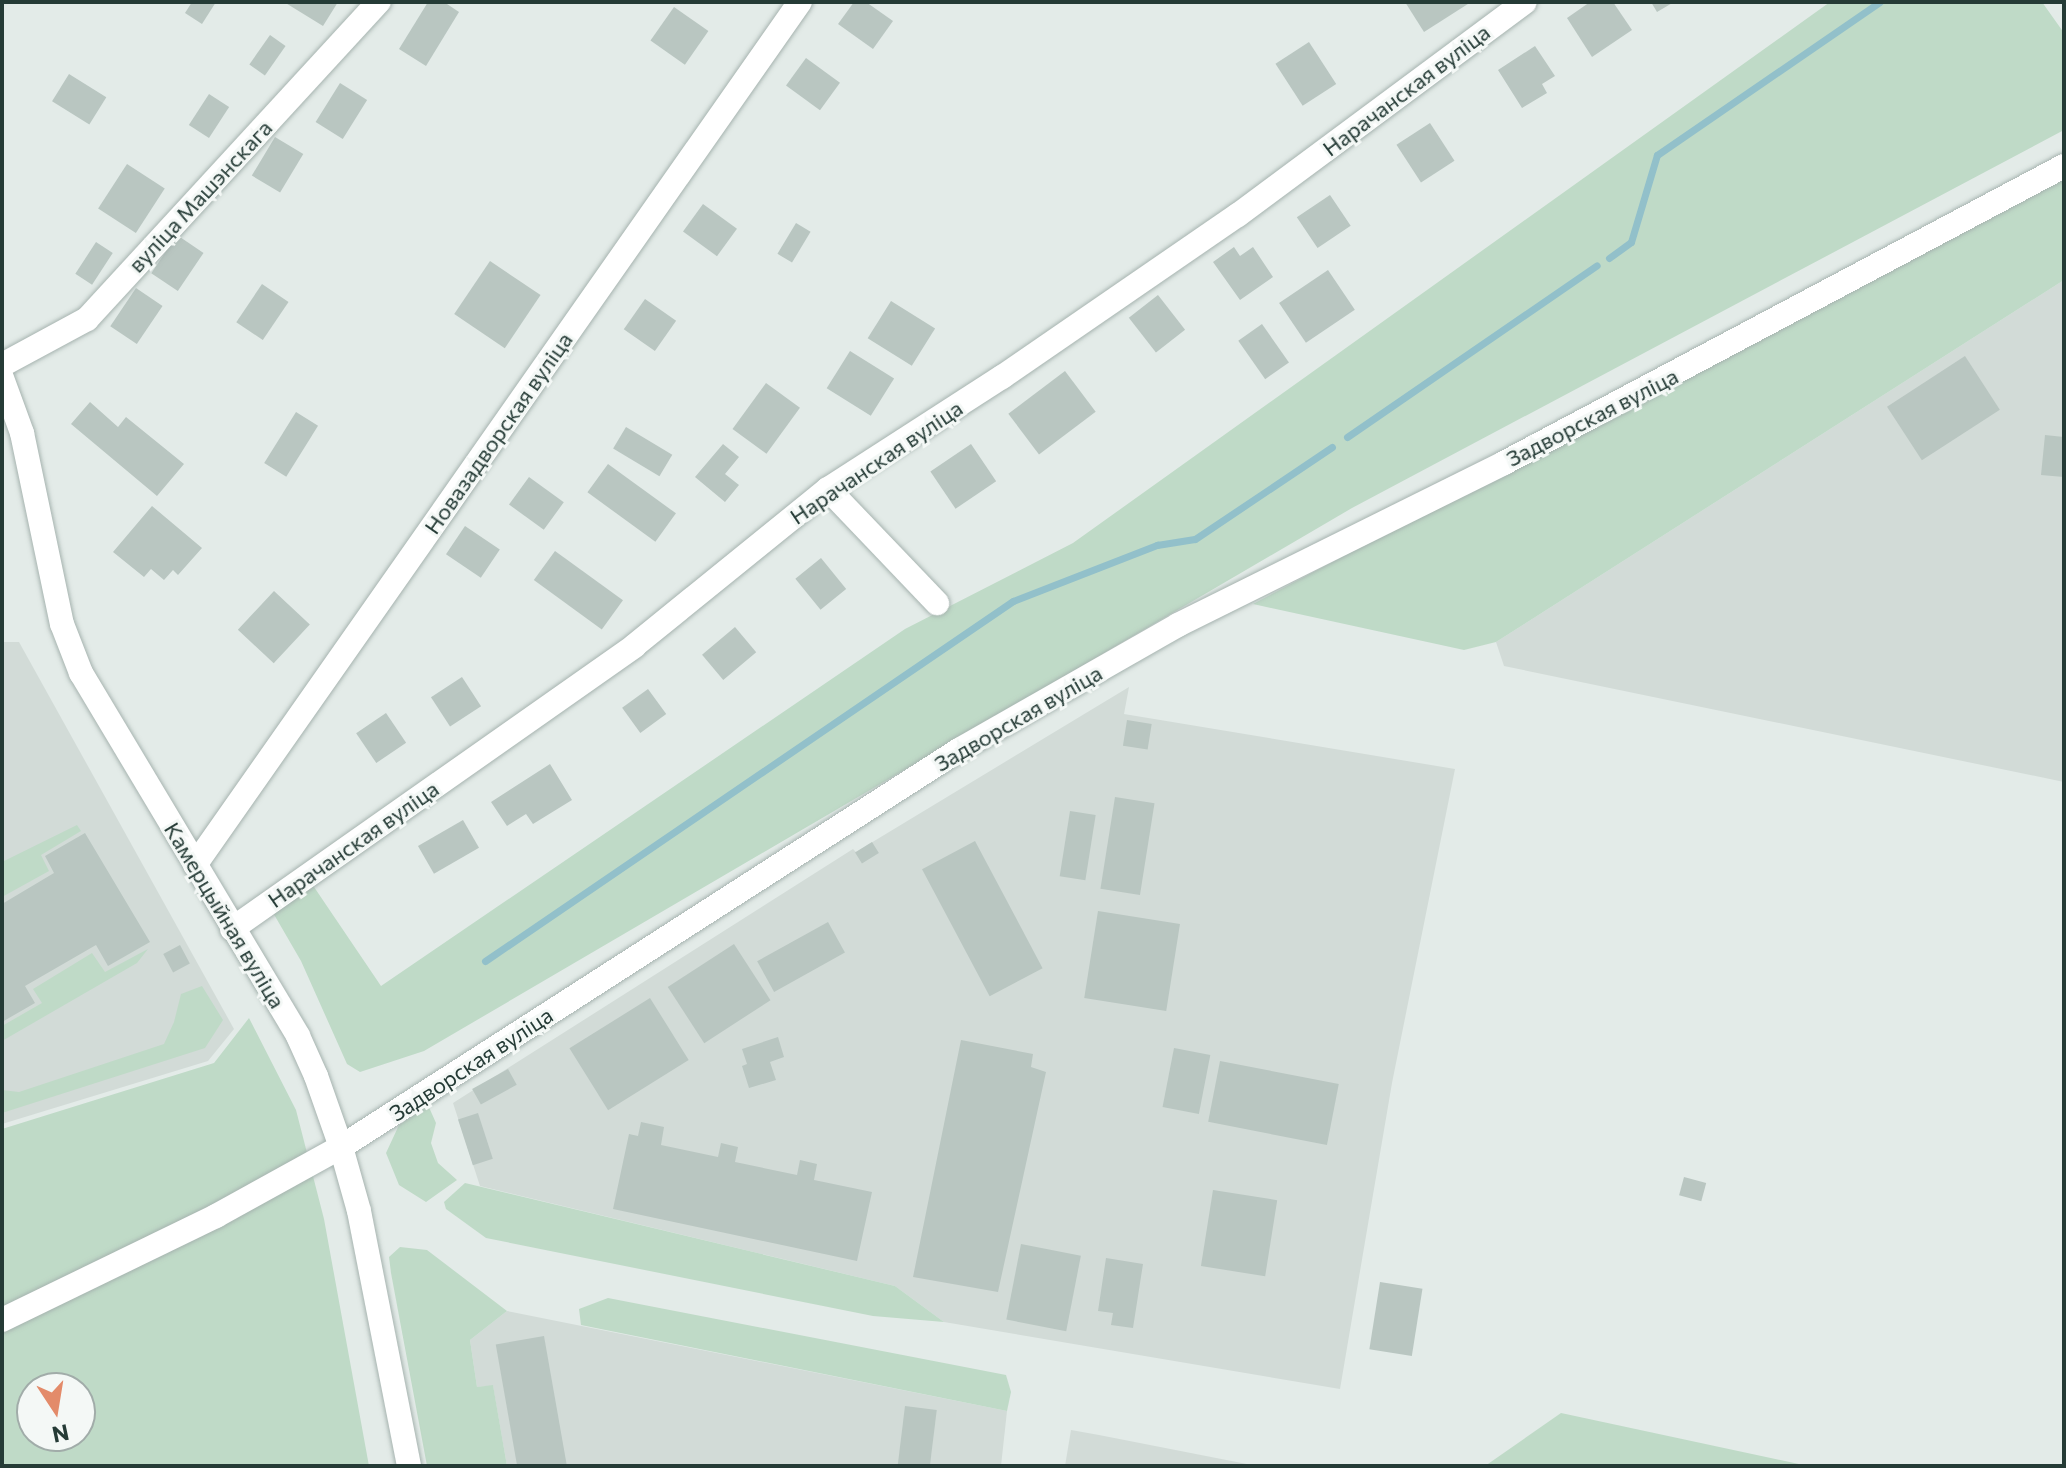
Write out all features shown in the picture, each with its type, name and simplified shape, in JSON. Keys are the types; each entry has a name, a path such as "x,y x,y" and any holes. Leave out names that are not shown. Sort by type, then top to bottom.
{"street":[{"name":"вуліца Машэнскага","path":"2,365 87,319 379,2"},
{"name":"Новазадворская вуліца","path":"195,865 800,2"},
{"name":"Нарачанская вуліца","path":"232,929 634,646 828,489 1002,377 1238,215 1525,2"},
{"name":"Задворская вуліца","path":"2,1320 216,1216 341,1147 959,750 1178,625 1518,456 2064,166"},
{"name":"Камерцыйная вуліца","path":"2,378 22,433 54,593 72,650 108,723 298,1036 341,1147 359,1211 409,1466"},
{"path":"828,489 937,603"}],"shaded area":[{"path":"2064,280 2064,782 1504,666 1496,642"},
{"path":"2,642 19,642 234,1029 208,1061 2,1124"},
{"path":"1129,687 1124,714 1455,769 1392,1083 1340,1389 944,1322 895,1286 480,1186 453,1103 853,849 856,852"},
{"path":"507,1311 1007,1411 1001,1466 507,1466 493,1386 477,1387 470,1340"},
{"path":"1071,1430 1099,1435 1257,1466 1065,1466"}],"green space":[{"path":"1830,2 2042,2 2064,33 2064,130 1352,508 424,1051 360,1072 347,1064 301,961 272,911 312,884 381,986 905,629 1073,543"},
{"path":"2064,175 2064,280 1496,642 1464,650 1253,604"},
{"path":"77,825 81,831 41,855 49,871 2,897 2,862"},
{"path":"148,949 137,963 2,1041 2,1026 42,1003 33,989 92,953 105,972"},
{"path":"202,986 223,1020 205,1048 2,1113 2,1090 19,1092 164,1044 181,994"},
{"path":"249,1018 296,1110 324,1219 369,1466 2,1466 2,1129 214,1063"},
{"path":"428,1105 436,1123 431,1143 438,1163 457,1180 426,1202 399,1185 386,1153 399,1125"},
{"path":"465,1183 895,1286 944,1322 873,1316 486,1238 446,1209 444,1202"},
{"path":"400,1247 427,1250 507,1311 470,1340 477,1387 493,1385 507,1466 427,1466 389,1257"},
{"path":"608,1298 1006,1375 1011,1392 1007,1411 581,1325 579,1309"},
{"path":"1561,1413 1808,1466 1485,1466"}],"building":[{"path":"192,2 216,2 202,24 185,13"},
{"path":"284,2 338,2 323,26"},
{"path":"428,2 444,2 459,12 426,66 399,49"},
{"path":"854,2 866,2 893,21 873,49 838,24"},
{"path":"1405,2 1471,2 1424,32"},
{"path":"1590,2 1613,2 1632,30 1592,57 1567,18"},
{"path":"1651,2 1674,2 1657,12"},
{"path":"674,7 708,31 685,65 650,41"},
{"path":"270,35 286,46 265,75 249,64"},
{"path":"1309,42 1336,84 1303,106 1275,64"},
{"path":"1535,46 1555,76 1542,84 1547,93 1522,108 1498,70"},
{"path":"806,58 840,83 820,110 786,86"},
{"path":"69,74 106,97 89,124 52,101"},
{"path":"340,83 367,100 343,139 316,122"},
{"path":"209,94 229,107 209,138 189,125"},
{"path":"1430,123 1455,161 1421,183 1396,145"},
{"path":"275,137 303,154 280,193 252,176"},
{"path":"127,164 165,189 136,233 98,208"},
{"path":"1330,195 1351,226 1318,248 1297,217"},
{"path":"703,204 737,229 717,256 683,232"},
{"path":"796,223 811,232 792,263 777,254"},
{"path":"177,235 204,253 178,291 151,273"},
{"path":"96,242 113,253 92,285 75,274"},
{"path":"1234,247 1240,256 1253,247 1273,277 1240,300 1213,262"},
{"path":"490,261 541,295 505,348 454,314"},
{"path":"1328,270 1355,310 1306,343 1279,303"},
{"path":"262,284 289,302 263,340 236,322"},
{"path":"136,288 163,306 137,344 110,326"},
{"path":"1158,295 1185,330 1156,352 1129,318"},
{"path":"645,299 676,321 655,351 624,329"},
{"path":"891,301 935,329 912,366 868,338"},
{"path":"1262,324 1289,363 1265,379 1238,341"},
{"path":"850,351 894,379 871,416 827,388"},
{"path":"1965,356 2000,410 1922,460 1887,407"},
{"path":"1065,371 1096,412 1039,454 1008,414"},
{"path":"766,383 800,408 766,454 732,429"},
{"path":"90,402 118,427 126,417 184,464 157,496 71,424"},
{"path":"296,412 318,426 286,477 264,463"},
{"path":"626,427 672,455 659,476 613,448"},
{"path":"2045,435 2064,437 2064,477 2041,475"},
{"path":"723,444 739,457 725,474 739,485 725,502 695,477"},
{"path":"971,444 996,481 956,509 930,471"},
{"path":"608,464 676,513 655,542 587,492"},
{"path":"529,477 564,502 544,530 509,505"},
{"path":"152,506 202,548 178,575 173,570 164,580 151,569 144,577 113,552"},
{"path":"465,526 500,549 481,578 446,554"},
{"path":"555,551 623,600 602,629 534,580"},
{"path":"821,558 846,589 821,610 795,579"},
{"path":"274,591 310,624 274,663 238,630"},
{"path":"735,627 756,652 723,680 702,655"},
{"path":"462,677 481,706 450,727 431,697"},
{"path":"648,689 666,714 640,733 622,708"},
{"path":"386,713 406,743 376,763 356,733"},
{"path":"1127,720 1152,724 1148,750 1123,746"},
{"path":"550,764 572,800 533,824 526,814 507,826 491,802"},
{"path":"1115,797 1155,803 1140,895 1100,889"},
{"path":"1070,811 1096,815 1085,880 1060,876"},
{"path":"463,820 479,848 434,874 418,846"},
{"path":"85,833 150,942 108,966 96,945 25,986 35,1003 2,1022 2,904 54,873 45,856"},
{"path":"975,841 1043,968 990,996 922,869"},
{"path":"872,842 879,853 862,864 855,853"},
{"path":"1098,911 1180,924 1166,1011 1084,998"},
{"path":"828,922 845,953 774,992 757,961"},
{"path":"734,944 770,1000 704,1043 668,987"},
{"path":"180,945 190,964 173,972 163,954"},
{"path":"650,998 689,1060 608,1110 569,1048"},
{"path":"778,1037 784,1057 770,1062 776,1080 749,1088 742,1066 747,1064 742,1049"},
{"path":"961,1040 1033,1054 1031,1067 1046,1072 998,1292 913,1277"},
{"path":"1174,1048 1210,1055 1199,1114 1163,1107"},
{"path":"1220,1061 1339,1084 1327,1145 1208,1122"},
{"path":"508,1069 517,1085 481,1105 472,1089"},
{"path":"478,1113 493,1159 473,1165 458,1119"},
{"path":"641,1122 664,1127 661,1145 718,1157 721,1143 738,1147 735,1162 797,1175 800,1160 817,1164 814,1180 872,1192 857,1261 613,1209 629,1134 638,1136"},
{"path":"1684,1177 1706,1183 1701,1201 1679,1195"},
{"path":"1213,1190 1277,1200 1265,1276 1201,1266"},
{"path":"1021,1244 1081,1256 1066,1331 1006,1320"},
{"path":"1106,1258 1143,1264 1133,1328 1111,1325 1113,1313 1098,1311"},
{"path":"1380,1282 1422,1289 1412,1356 1369,1349"},
{"path":"544,1336 567,1466 517,1466 496,1345"},
{"path":"905,1406 937,1410 930,1466 898,1466"}],"waterway":[{"path":"1609,258 1631,242 1657,155 1880,2"},
{"path":"1347,437 1597,265"},
{"path":"485,961 1013,601 1157,545 1195,539 1332,447"}]}
